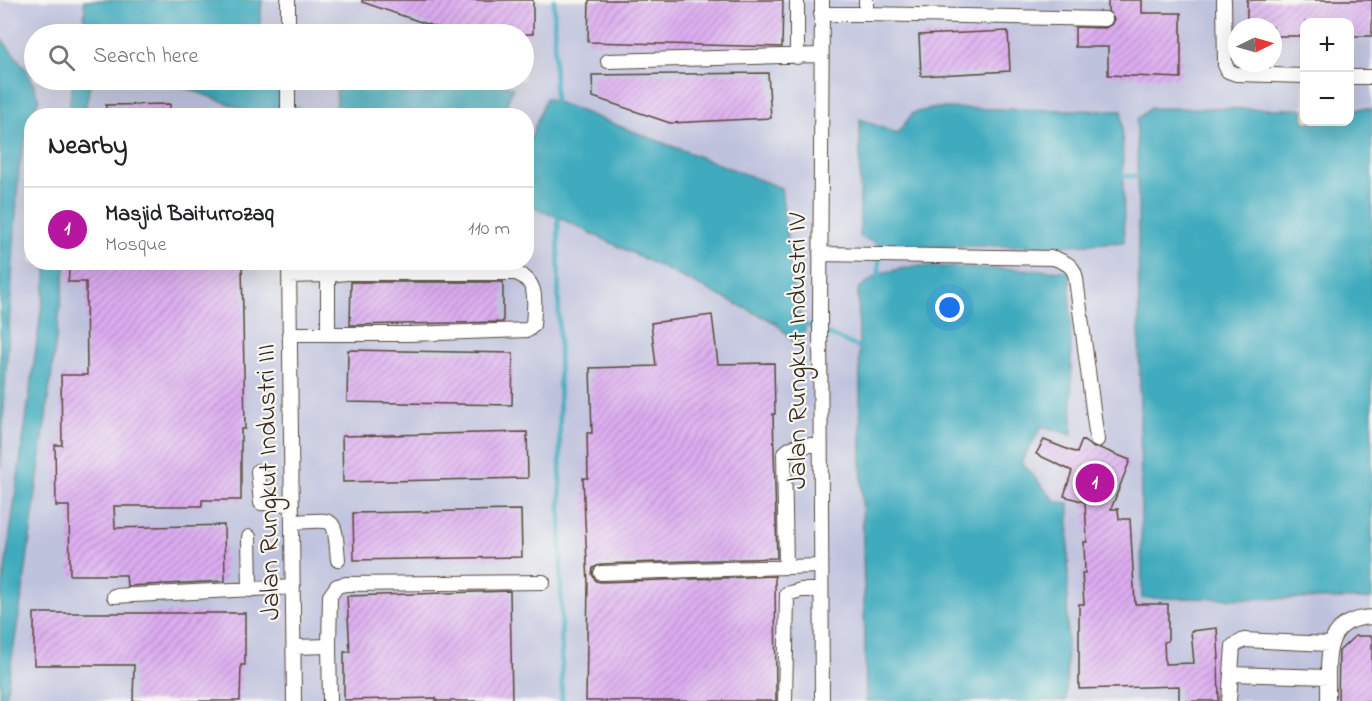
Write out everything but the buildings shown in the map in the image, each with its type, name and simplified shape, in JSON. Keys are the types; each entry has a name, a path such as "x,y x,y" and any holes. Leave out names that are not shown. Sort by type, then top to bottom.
{"street":[{"path":"288,0 288,24"},
{"path":"797,0 797,57"},
{"name":"Jalan Rungkut Industri IV","path":"822,0 820,254 822,701"},
{"path":"1224,0 1225,65 1228,71 1236,74 1300,76"},
{"path":"821,14 866,7 1105,19"},
{"path":"608,61 821,55"},
{"path":"1354,77 1372,77"},
{"path":"288,90 288,108"},
{"path":"820,254 1054,258 1071,265 1075,270 1097,440"},
{"name":"Jalan Rungkut Industri III","path":"289,270 294,701"},
{"path":"289,334 528,330 534,325 533,285 526,276 516,273 346,273 328,275 296,270"},
{"path":"328,275 328,334"},
{"path":"786,567 783,454 788,448 799,445 820,445"},
{"path":"258,471 261,503 292,504"},
{"path":"292,522 326,520 332,523 335,530 338,560"},
{"path":"249,537 250,590"},
{"path":"601,573 820,566"},
{"path":"330,701 330,596 338,586 543,582"},
{"path":"114,596 293,587"},
{"path":"785,701 787,594 801,590 820,590"},
{"path":"1328,701 1329,644 1338,628 1357,618 1372,617"},
{"path":"1229,701 1233,646 1239,642 1244,640 1329,644"},
{"path":"294,647 329,645"},
{"path":"1231,674 1329,677"}],"shaded area":[{"path":"0,0 1372,0 1372,701 0,701"}],"water":[{"path":"84,0 262,0 260,24 83,24"},
{"path":"0,37 24,67 24,90 35,90 39,99 35,108 24,108 24,145 19,166 0,468"},
{"path":"72,90 89,90 85,108 69,108"},
{"path":"192,90 284,90 280,108 240,108"},
{"path":"336,90 512,90 505,108 335,108 337,106"},
{"path":"546,98 781,188 794,294 805,331 797,345 776,323 558,217 534,208 534,129"},
{"path":"937,108 1122,111 1124,242 1070,245 887,247 860,237 860,119 897,134 913,113"},
{"path":"1151,108 1300,109 1300,126 1354,126 1354,109 1372,109 1372,599 1142,598 1137,119"},
{"path":"915,266 1070,271 1072,435 1042,426 1021,462 1056,502 1069,503 1066,701 866,701 858,289 881,273"},
{"path":"47,270 65,270 24,583 5,701 0,701 0,605"}],"waterway":[{"path":"554,0 555,105"},
{"path":"291,106 296,108"},
{"path":"1119,176 1143,176"},
{"path":"558,213 562,701"},
{"path":"879,240 879,280"},
{"path":"799,322 863,349"}],"place":[{"name":"Masjid Baiturrozaq","path":"1095,483"}]}
